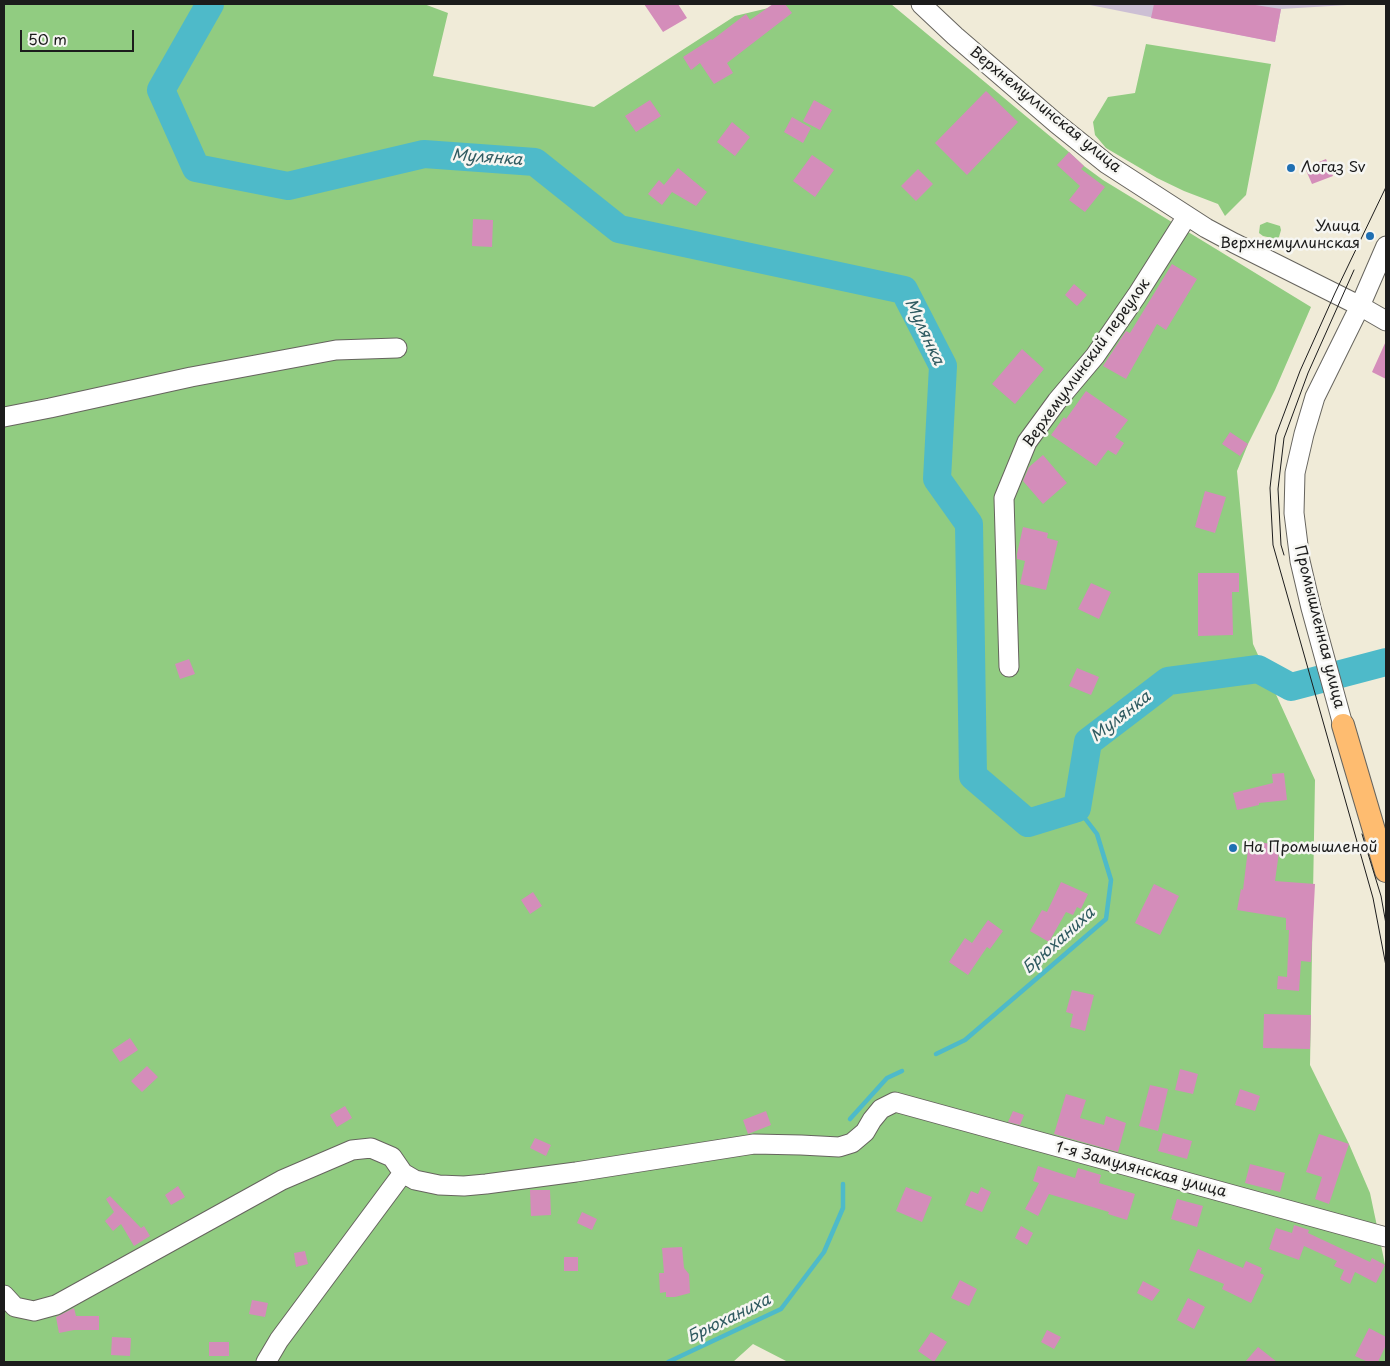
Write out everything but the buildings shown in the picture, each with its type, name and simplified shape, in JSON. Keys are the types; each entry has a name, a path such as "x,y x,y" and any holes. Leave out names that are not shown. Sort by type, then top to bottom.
{"main road":[{"name":"Промышленная улица","path":"1343,725 1386,871"}],"street":[{"name":"Верхнемуллинская улица","path":"921,4 955,36 1056,123 1107,164 1206,228 1386,321"},
{"name":"Верхемуллинский переулок","path":"1009,667 1004,498 1027,442 1057,401 1096,356 1187,216"},
{"name":"Промышленная улица","path":"1343,725 1300,561 1294,513 1295,473 1315,397 1360,306 1386,246"},
{"path":"4,417 191,376 336,350 397,348"},
{"name":"1-я Замулянская улица","path":"403,1173 415,1180 439,1185 464,1186 576,1172 754,1144 839,1147 852,1143 865,1132 881,1109 895,1102 1386,1237"},
{"path":"4,1295 15,1306 34,1311 56,1305 282,1180 352,1150 370,1148 392,1157 403,1173 280,1340 266,1362"}],"shaded area":[{"path":"1085,4 1364,4 1281,9 1275,42"}],"green space":[{"path":"4,4 424,4 448,13 433,76 594,107 735,16 785,4 891,4 1103,180 1311,307 1237,471 1253,644 1315,780 1310,1065 1349,1144 1370,1193 1386,1269 1386,1362 788,1362 753,1344 733,1362 4,1362"},
{"path":"1146,44 1271,64 1246,195 1225,216 1218,204 1157,178 1106,148 1095,135 1093,122 1108,97 1135,93"},
{"path":"1267,222 1280,226 1279,237 1276,239 1259,233 1260,225"}],"waterway":[{"name":"Мулянка","path":"210,4 161,90 196,168 288,186 424,154 535,162 619,229 904,290 943,366 937,479 969,524 973,776 1028,823 1077,808 1088,742 1168,681 1258,669 1291,687 1386,662"},
{"name":"Брюханиха","path":"936,1054 965,1040 1106,919 1111,880 1097,834 1077,808"},
{"name":"Брюханиха","path":"850,1119 887,1078 902,1071"},
{"name":"Брюханиха","path":"668,1362 781,1309 824,1252 843,1208 843,1184"}],"tram line":[{"path":"1386,187 1300,371 1276,435 1270,488 1273,545 1373,898 1386,966"},
{"path":"1284,555 1281,545 1278,489 1284,438 1308,373 1354,270"},
{"path":"1362,834 1381,896 1386,924"}],"place":[{"name":"Логаз Sv","path":"1291,168"},
{"name":"Улица Верхнемуллинская","path":"1370,236"},
{"name":"На Промышленой","path":"1233,848"}]}
